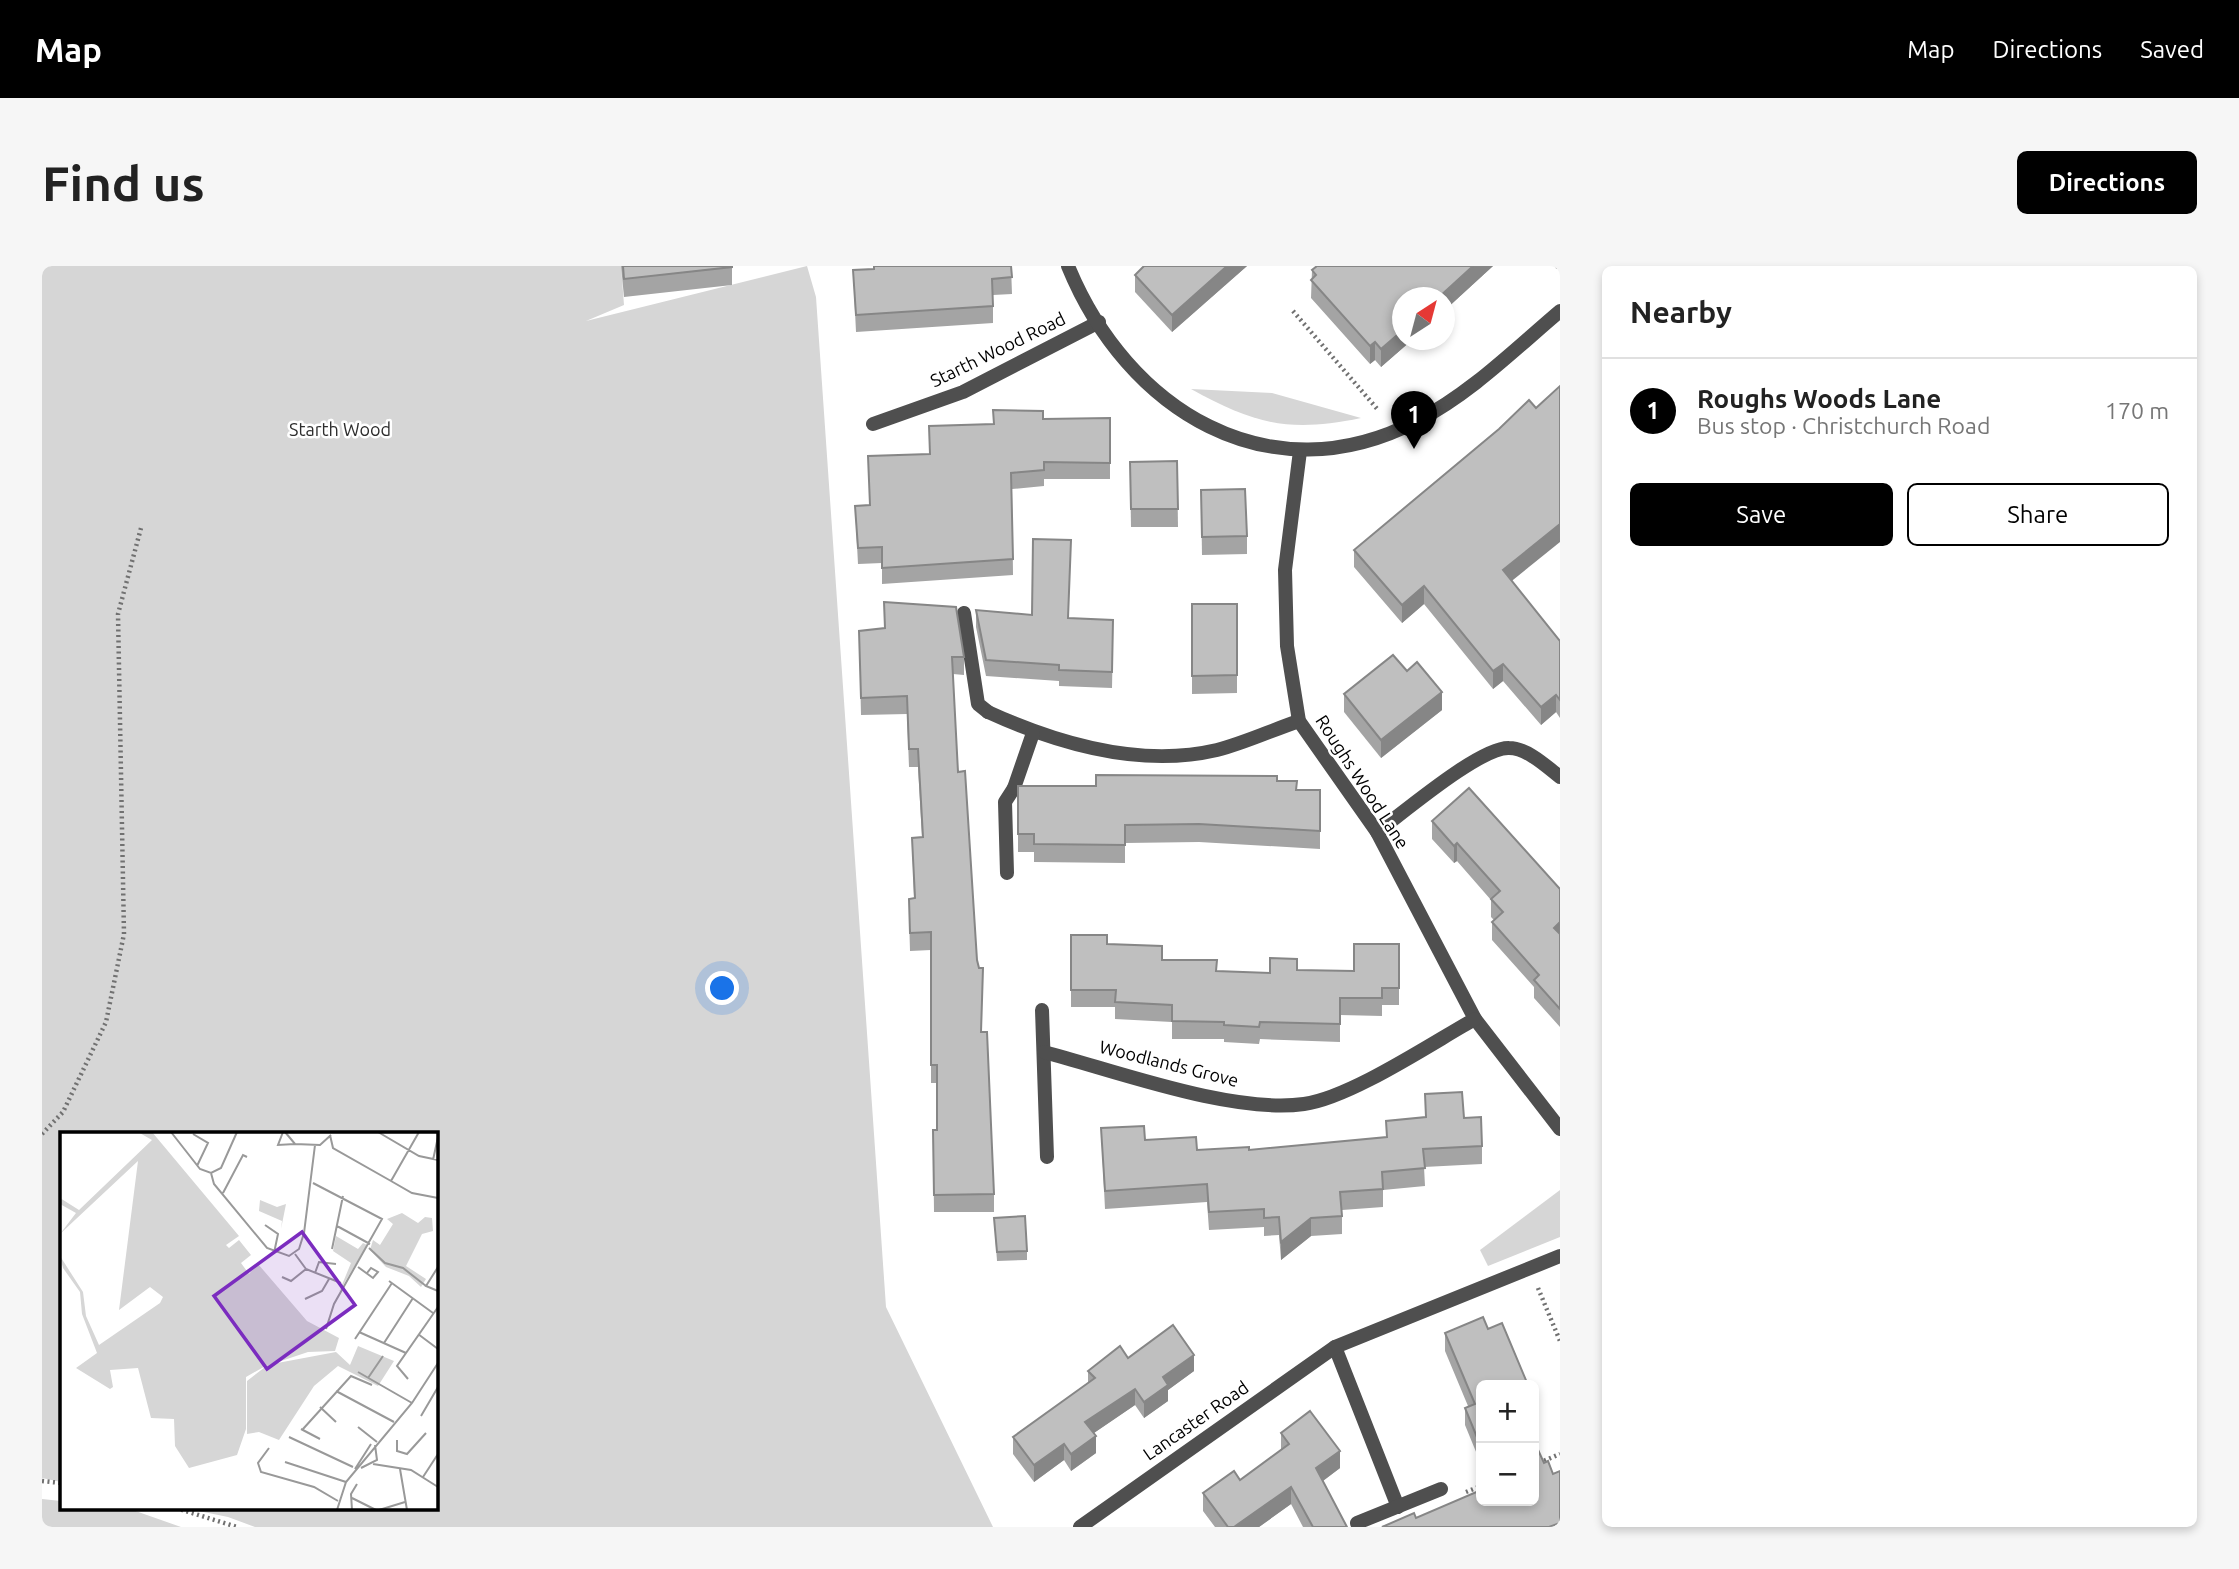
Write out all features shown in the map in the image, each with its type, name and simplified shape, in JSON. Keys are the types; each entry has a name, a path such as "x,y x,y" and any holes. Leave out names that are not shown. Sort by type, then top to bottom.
{"street":[{"path":"1073,268 1099,322 1125,361 1155,391 1188,416 1222,434 1263,447 1300,451 1341,449 1385,436 1418,421 1453,400 1560,311"},
{"name":"Starth Wood Road","path":"873,424 964,392 1099,322"},
{"name":"Roughs Wood Lane","path":"1300,451 1285,570 1287,646 1299,721 1377,832 1475,1019 1560,1129"},
{"path":"964,613 978,705 1033,733 1130,755 1174,756 1218,750 1299,721"},
{"path":"1007,873 1005,802 1014,788 1033,733"},
{"path":"1377,832 1482,755 1509,748 1535,757 1560,777"},
{"path":"1042,1010 1047,1157"},
{"name":"Woodlands Grove","path":"1044,1052 1231,1102 1305,1104 1339,1094 1475,1019"},
{"name":"Lancaster Road","path":"1080,1527 1335,1348 1560,1256"},
{"path":"1335,1348 1398,1507"},
{"path":"1357,1523 1441,1489"}],"path":[{"path":"1293,311 1381,413"},
{"path":"42,1134 63,1112 106,1022 124,934 118,614 141,528"},
{"path":"1530,1268 1560,1341"},
{"path":"1539,1463 1560,1454"},
{"path":"42,1480 60,1483"},
{"path":"182,1510 237,1527"}],"green space":[{"name":"Starth Wood","path":"42,266 621,266 624,305 586,321 807,266 816,297 886,1307 993,1527 255,1527 228,1517 194,1510 438,1510 438,1132 60,1132 60,1482 42,1478"},
{"path":"1191,389 1272,393 1361,418 1313,425 1273,422 1253,418"},
{"path":"1560,1190 1560,1237 1488,1266 1480,1250"},
{"path":"42,1499 60,1501 60,1510 133,1510 181,1527 42,1527"}],"building":[{"path":"623,266 732,266 732,267 624,279"},
{"path":"874,266 1011,266 1012,277 992,279 993,306 856,315 853,270 874,269"},
{"path":"1144,266 1227,266 1172,315 1135,275"},
{"path":"1317,266 1473,266 1450,287 1392,287 1392,340 1381,349 1375,342 1370,346 1311,280 1316,275 1312,270"},
{"path":"1560,386 1560,524 1503,570 1560,641 1560,700 1556,695 1541,707 1503,664 1493,671 1424,586 1402,605 1354,550 1499,429 1529,400 1536,408"},
{"path":"993,410 1043,411 1043,419 1110,418 1110,463 1044,462 1044,470 1011,473 1013,559 882,568 882,547 858,548 855,506 870,505 868,456 930,454 929,426 994,424"},
{"path":"1177,461 1178,509 1131,509 1130,462"},
{"path":"1245,489 1247,536 1202,537 1201,490"},
{"path":"1033,539 1071,540 1068,618 1113,620 1112,672 1059,670 1059,665 986,660 976,610 1032,615"},
{"path":"884,602 956,607 964,657 952,657 958,772 965,771 977,960 979,968 983,968 981,1032 987,1032 994,1194 934,1195 933,1130 937,1130 937,1065 931,1065 931,932 910,933 909,899 915,898 912,838 923,837 918,749 909,749 907,696 861,698 859,631 885,628"},
{"path":"1192,604 1237,604 1237,675 1192,676"},
{"path":"1393,655 1407,671 1417,662 1442,692 1381,740 1344,694"},
{"path":"1096,775 1277,776 1277,781 1297,781 1296,790 1320,790 1320,831 1199,824 1125,825 1125,845 1034,844 1034,834 1018,834 1018,786 1096,786"},
{"path":"1469,788 1560,889 1560,922 1554,928 1560,934 1560,1009 1534,980 1539,975 1492,922 1503,912 1491,899 1500,891 1457,843 1454,846 1432,821"},
{"path":"1071,935 1107,935 1107,944 1162,946 1162,960 1217,960 1216,971 1270,973 1270,958 1297,959 1297,970 1354,971 1354,944 1399,944 1399,988 1382,988 1382,998 1340,998 1340,1024 1260,1022 1259,1027 1224,1025 1224,1022 1172,1021 1172,1005 1115,1002 1116,990 1071,990"},
{"path":"1462,1092 1464,1118 1481,1117 1482,1146 1423,1149 1425,1168 1382,1172 1383,1189 1340,1192 1342,1216 1311,1218 1281,1242 1279,1217 1264,1218 1264,1209 1209,1212 1207,1184 1105,1191 1101,1128 1144,1126 1145,1140 1196,1137 1197,1150 1249,1147 1249,1150 1387,1137 1386,1121 1426,1117 1425,1094"},
{"path":"1025,1216 1027,1251 997,1252 994,1218"},
{"path":"1483,1317 1488,1329 1502,1323 1526,1380 1476,1380 1476,1435 1465,1408 1475,1404 1445,1333"},
{"path":"1173,1325 1194,1355 1163,1377 1168,1385 1144,1402 1135,1389 1085,1422 1096,1436 1071,1454 1064,1444 1034,1465 1013,1437 1095,1378 1088,1371 1120,1346 1128,1358"},
{"path":"1310,1411 1340,1451 1316,1468 1347,1527 1313,1527 1291,1487 1234,1527 1228,1527 1203,1493 1234,1471 1240,1480 1289,1444 1281,1433"},
{"path":"1539,1452 1544,1463 1548,1461 1553,1474 1560,1471 1560,1523 1549,1527 1382,1527 1414,1513 1416,1518 1476,1492 1476,1506 1539,1506"}],"place":[{"name":"Roughs Woods Lane","path":"1414,449"}]}
